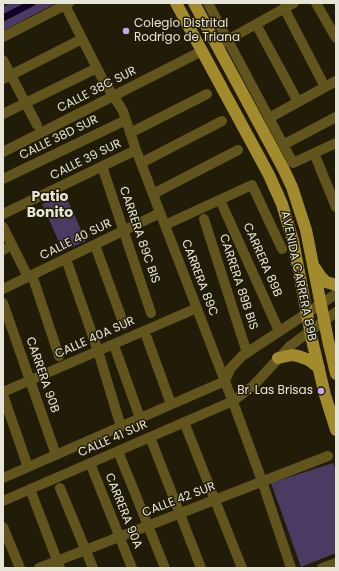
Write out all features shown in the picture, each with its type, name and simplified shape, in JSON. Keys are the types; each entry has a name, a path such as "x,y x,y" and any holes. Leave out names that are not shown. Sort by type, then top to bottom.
{"main road":[{"name":"AVENIDA CARRERA 89B","path":"176,3 269,175 282,204 293,241 310,331 336,430"},
{"name":"AVENIDA CARRERA 89B","path":"194,3 292,187 306,230 336,374"},
{"path":"313,265 326,282 336,285"},
{"path":"278,358 292,355 298,356 309,360 319,368"}],"street":[{"path":"221,3 210,6 293,163 336,143"},
{"path":"217,45 294,3"},
{"path":"316,3 336,38"},
{"path":"3,37 67,4"},
{"name":"CARRERA 89C","path":"67,4 82,39 103,80 121,107 136,150 233,401 291,568"},
{"path":"284,8 325,87"},
{"path":"256,24 298,102"},
{"path":"7,77 82,39"},
{"name":"CALLE 38C SUR","path":"3,152 202,51"},
{"path":"3,60 7,77 25,103 37,125"},
{"path":"3,114 97,68"},
{"path":"269,118 336,80"},
{"path":"130,133 207,94"},
{"path":"283,145 336,117"},
{"name":"CALLE 38D SUR","path":"3,179 126,120"},
{"path":"141,163 222,121"},
{"name":"CALLE 39 SUR","path":"3,214 136,150"},
{"path":"153,194 238,150"},
{"path":"314,153 336,207"},
{"name":"CARRERA 89C BIS","path":"102,166 152,313"},
{"path":"165,225 252,185 282,249"},
{"name":"CARRERA 89B","path":"220,200 279,331"},
{"name":"CALLE 40 SUR","path":"3,289 160,213"},
{"name":"CARRERA 89B BIS","path":"204,219 247,353"},
{"path":"3,227 30,276 59,356"},
{"path":"95,245 124,325"},
{"path":"66,259 98,351 121,426"},
{"path":"225,381 230,369 247,353 336,294"},
{"name":"CARRERA 90B","path":"3,303 56,455"},
{"name":"CALLE 40A SUR","path":"3,393 197,308"},
{"name":"CALLE 41 SUR","path":"3,501 233,401 253,386 290,346 336,312"},
{"path":"147,338 171,404"},
{"path":"116,350 140,418"},
{"name":"CALLE 41 SUR","path":"3,478 225,381"},
{"path":"3,393 28,467"},
{"path":"184,422 242,568"},
{"path":"150,437 201,568"},
{"path":"118,451 165,568"},
{"name":"CALLE 42 SUR","path":"39,568 59,564 85,550 328,456"},
{"name":"CARRERA 90A","path":"90,463 132,568"},
{"path":"60,488 93,568"},
{"path":"30,489 59,564"},
{"path":"3,527 20,568"},
{"path":"322,568 336,563"}],"shaded area":[{"path":"10,3 56,3 3,31 3,7"},
{"path":"65,194 86,241 63,251 42,204"},
{"path":"333,463 336,471 336,553 301,567 271,483"}],"waterway":[{"path":"3,18 32,3"}],"place":[{"name":"Colegio Distrital Rodrigo de Triana","path":"126,31"},
{"name":"Br. Las Brisas","path":"321,391"}],"district":[{"name":"Patio Bonito","path":"50,206"}]}
